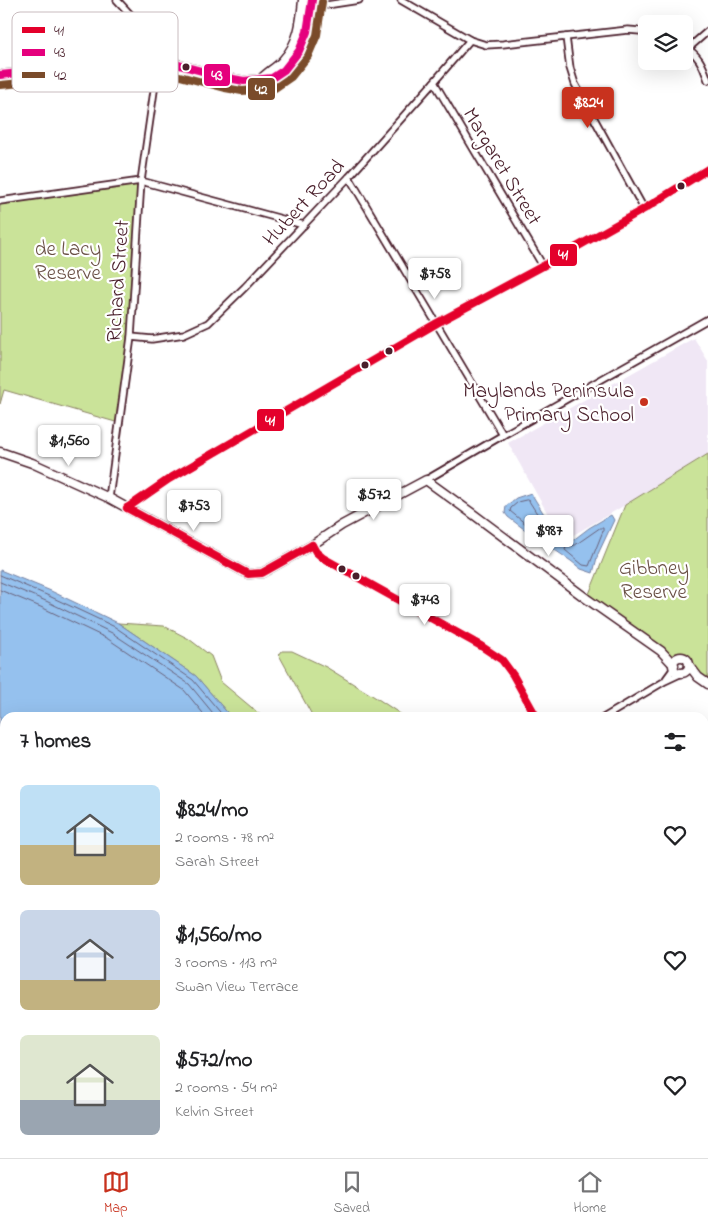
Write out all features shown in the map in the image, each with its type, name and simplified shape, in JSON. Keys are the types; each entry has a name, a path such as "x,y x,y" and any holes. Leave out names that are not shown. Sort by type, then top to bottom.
{"street":[{"path":"117,0 128,12"},
{"path":"301,39 303,4 359,0"},
{"path":"401,0 470,40 486,45 628,30 638,31"},
{"path":"179,65 244,81 262,78 283,61 301,39 311,4"},
{"path":"693,44 708,31"},
{"path":"566,37 570,68 575,84 644,209"},
{"name":"Hubert Road","path":"131,337 152,338 184,334 208,323 246,287 349,177 470,40"},
{"path":"693,53 702,63 708,80"},
{"name":"Margaret Street","path":"434,82 543,266"},
{"name":"Richard Street","path":"109,498 131,337 141,181 154,92"},
{"path":"127,508 168,479 437,323 644,209 708,169"},
{"path":"349,177 503,435"},
{"path":"0,201 141,181 304,225"},
{"path":"0,452 32,463 109,498 243,572 248,574 262,573 312,545 342,525 426,480 708,319"},
{"path":"426,480 661,651 675,664 679,672 685,670 708,684"},
{"path":"312,545 323,558 481,646 502,660 513,674 535,712"},
{"path":"613,712 685,670 689,662 686,658 683,657 675,664 665,681"}],"shaded area":[{"name":"Maylands Peninsula Primary School","path":"694,338 708,361 708,454 563,541 508,443"}],"green space":[{"name":"de Lacy Reserve","path":"141,181 131,337 119,423 4,390 0,404 0,201"},
{"name":"Gibbney Reserve","path":"708,454 708,685 687,670 689,657 678,658 661,651 587,599 625,505"},
{"path":"118,623 164,626 189,639 211,656 221,682 257,712 227,712 196,676"},
{"path":"282,651 292,651 326,667 398,712 310,712 279,655"}],"water":[{"path":"531,493 561,542 572,541 611,515 614,520 598,554 593,573 581,569 508,517 505,513 506,506 516,498"},
{"path":"0,570 51,591 118,623 196,676 227,712 0,712"}],"transit line":[{"name":"43","path":"178,65 244,81 272,78 284,70 299,51 307,32 312,0"},
{"name":"42","path":"178,76 242,91 275,88 291,77 308,56 317,35 322,2"},
{"name":"43","path":"0,75 12,74"},
{"name":"42","path":"1,85 12,84"},
{"name":"41","path":"127,508 169,479 437,323 644,209 708,169"},
{"name":"41","path":"127,508 248,574 262,573 312,545"},
{"name":"41","path":"312,545 323,558 481,646 502,660 513,675 534,712"}],"place":[{"name":"Maylands Peninsula Primary School","path":"644,402"}]}
